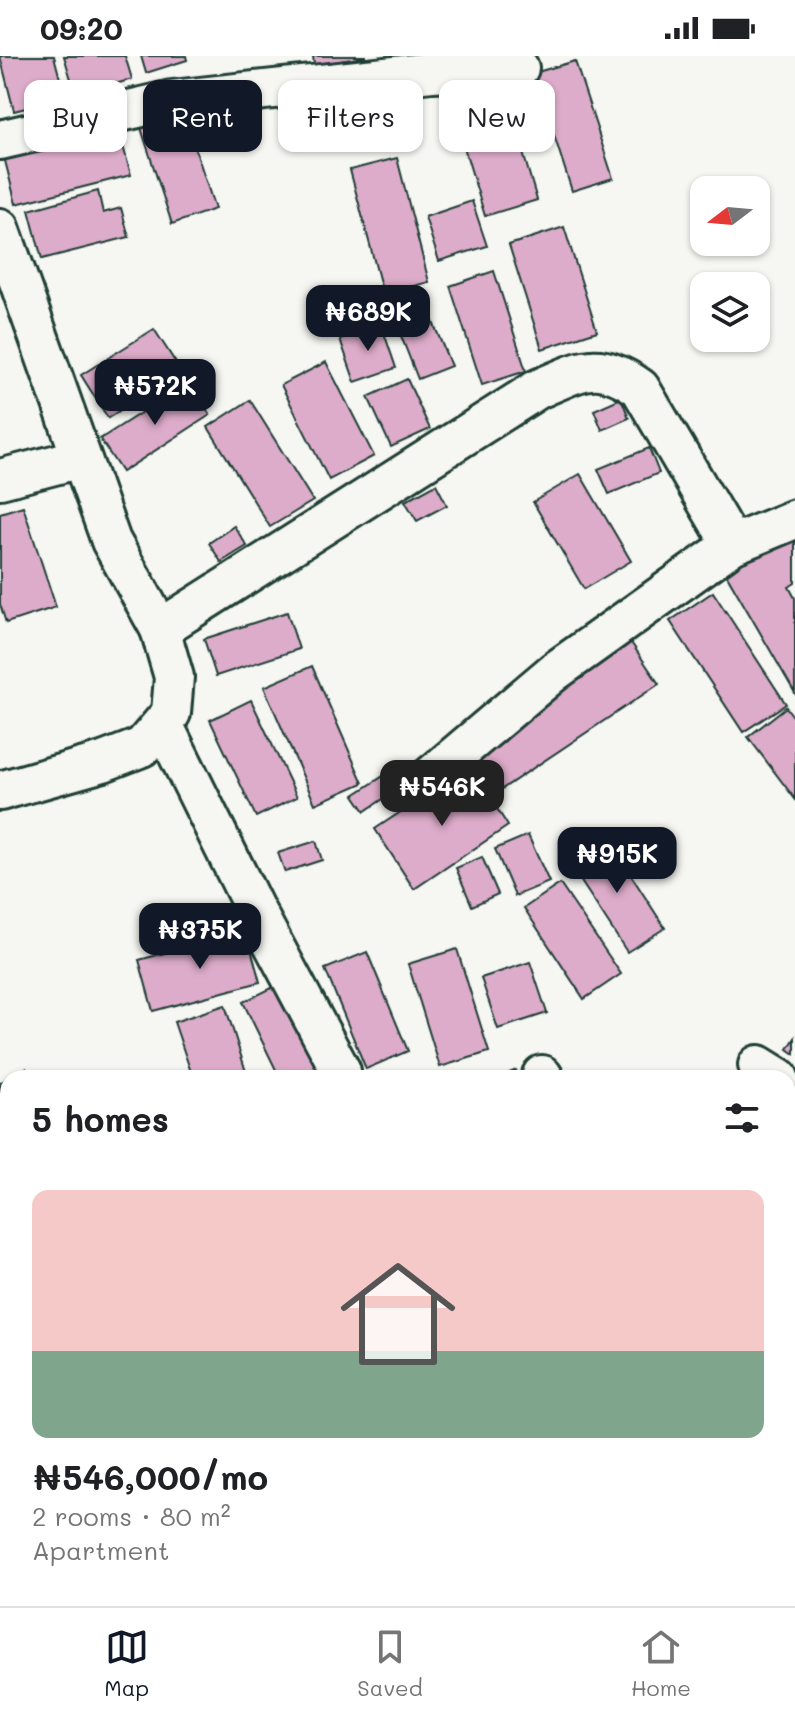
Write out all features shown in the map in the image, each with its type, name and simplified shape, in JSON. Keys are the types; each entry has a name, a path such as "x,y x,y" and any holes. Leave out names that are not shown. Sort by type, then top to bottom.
{"street":[{"path":"0,140 300,70 432,72 519,68"},
{"path":"0,228 111,541 160,629 174,677 171,713 142,747 103,762 0,791"},
{"path":"160,629 538,389 595,368 620,374 640,388 732,545"},
{"path":"0,479 81,458"},
{"path":"425,781 554,672 732,545 795,519"},
{"path":"163,724 254,908 340,1070"}],"building":[{"path":"0,56 54,56 60,80 24,80 24,108 14,111"},
{"path":"64,56 125,56 132,79 127,81 71,80"},
{"path":"141,56 186,56 187,60 146,73"},
{"path":"313,56 365,56 365,57 314,65"},
{"path":"575,61 613,178 572,191 555,138 555,80 536,80 534,73"},
{"path":"24,143 24,152 125,152 131,175 16,204 2,149"},
{"path":"149,152 196,152 215,209 172,224"},
{"path":"466,152 523,152 537,200 485,216"},
{"path":"397,158 429,282 383,294 350,170"},
{"path":"98,191 103,213 121,208 129,237 42,259 29,210"},
{"path":"472,201 487,246 439,261 425,217"},
{"path":"564,227 597,331 542,349 509,245"},
{"path":"494,271 526,371 482,385 450,286"},
{"path":"426,305 451,366 418,379 394,318"},
{"path":"381,324 396,368 355,382 340,339"},
{"path":"154,329 181,371 108,418 81,375"},
{"path":"326,362 374,456 329,480 281,385"},
{"path":"407,379 430,429 391,447 368,397"},
{"path":"189,382 210,415 122,472 100,439"},
{"path":"621,398 629,418 602,430 594,410"},
{"path":"250,400 313,501 270,527 208,427"},
{"path":"649,448 659,473 609,494 598,469"},
{"path":"580,474 631,561 584,589 533,502"},
{"path":"436,484 447,505 417,521 405,501"},
{"path":"23,506 56,607 6,623 0,604 0,513"},
{"path":"234,526 247,546 221,562 209,543"},
{"path":"795,531 795,583 789,587 795,598 795,693 725,572"},
{"path":"713,592 786,704 743,732 670,621"},
{"path":"287,612 299,649 216,676 204,639"},
{"path":"628,638 659,684 499,791 469,744"},
{"path":"312,666 363,783 315,804 264,687"},
{"path":"251,700 297,797 256,817 210,720"},
{"path":"786,707 795,719 795,799 748,737"},
{"path":"470,766 508,826 414,889 375,829"},
{"path":"385,775 395,791 365,811 354,795"},
{"path":"528,835 549,882 515,896 495,849"},
{"path":"607,838 665,928 627,952 569,863"},
{"path":"316,841 322,860 285,872 278,853"},
{"path":"482,857 498,894 472,906 456,868"},
{"path":"560,884 621,974 584,999 524,908"},
{"path":"246,931 260,982 153,1011 139,960"},
{"path":"457,949 489,1052 440,1067 408,964"},
{"path":"367,952 408,1051 366,1069 325,969"},
{"path":"530,962 547,1013 498,1029 481,978"},
{"path":"288,980 327,1070 276,1070 243,1002"},
{"path":"225,1005 245,1070 190,1070 174,1022"},
{"path":"795,1038 795,1054 788,1049"}]}
